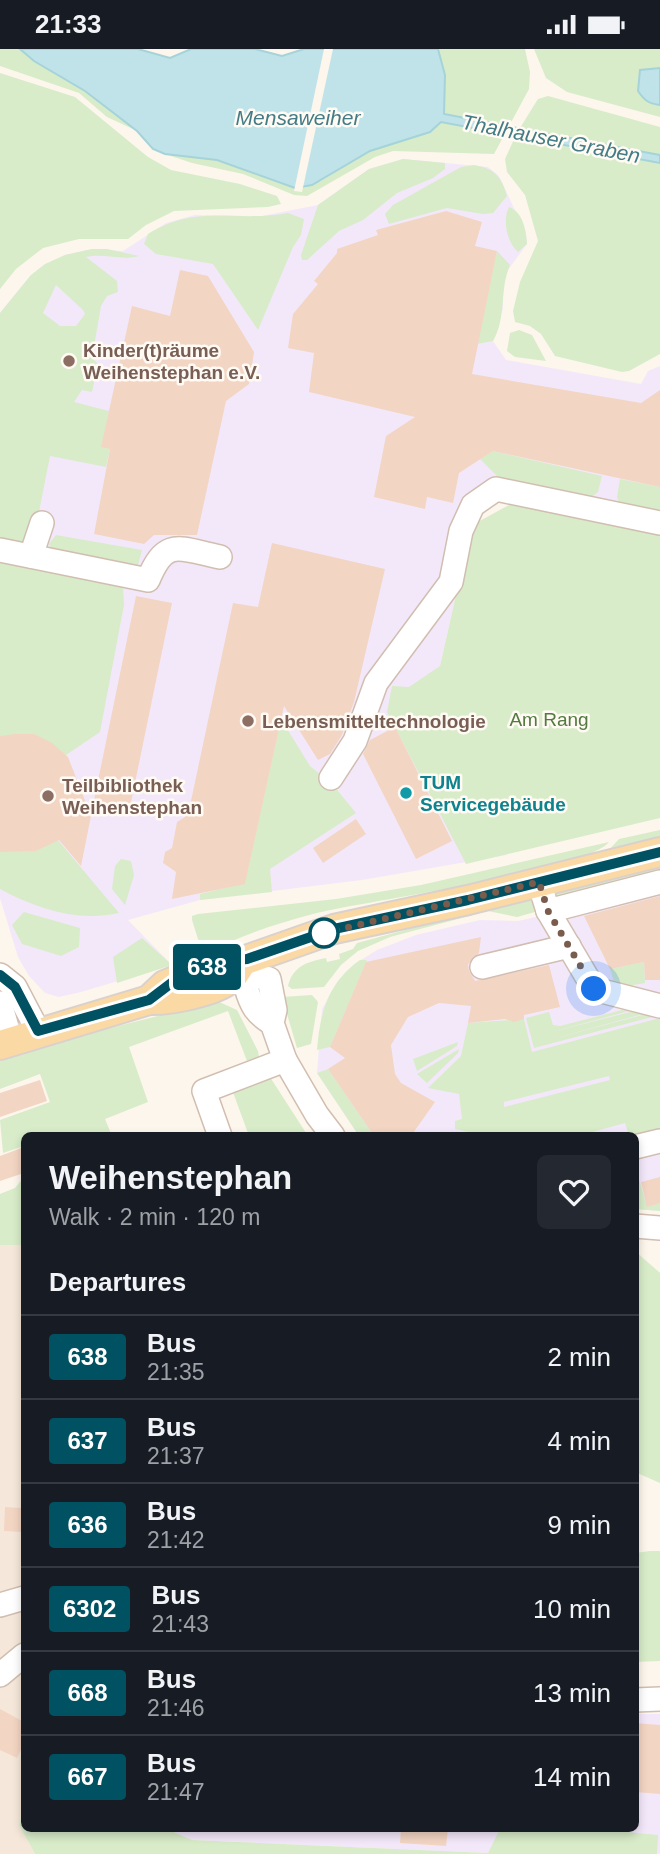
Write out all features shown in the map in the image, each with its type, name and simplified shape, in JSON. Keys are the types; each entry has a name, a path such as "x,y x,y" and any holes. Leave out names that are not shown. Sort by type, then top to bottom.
{"main road":[{"path":"6,1043 38,1031 149,1000 170,1001 230,980 248,965 334,929 660,852"}],"street":[{"path":"331,778 355,741 376,683 450,582 461,531 473,505 496,489 660,523"},
{"path":"31,556 42,523"},
{"path":"0,550 148,580 157,557 165,551 180,549 220,557"},
{"path":"539,882 548,911 594,989 660,1006"},
{"path":"548,911 660,882"},
{"path":"482,967 569,946"},
{"path":"248,965 269,979 275,1010 272,1024 285,1060 328,1132"},
{"path":"0,975 15,987 38,1031"},
{"path":"0,1003 6,1043"},
{"path":"219,1132 204,1091 285,1060"},
{"path":"639,1146 660,1141"},
{"path":"639,1226 660,1228"},
{"path":"0,1605 21,1599"},
{"path":"0,1675 21,1658"},
{"path":"639,1700 660,1699"}],"shaded area":[{"path":"403,159 488,167 499,176 526,234 527,244 508,270 503,284 503,308 493,341 506,360 641,384 648,371 660,366 660,514 501,480 461,508 463,564 440,666 507,855 362,880 200,900 128,920 172,965 59,997 45,993 29,976 18,957 0,898 0,313 31,275 65,255 92,249 123,251 166,223 195,215 257,217 318,205 369,169"},
{"path":"660,889 660,1211 639,1209 639,1132 356,1132 317,1073 322,1009 338,981 353,965 377,950 416,935 480,920 518,921"},
{"path":"0,1245 21,1245 21,1646 0,1663"},
{"path":"21,1670 19,1825 35,1854 0,1854 0,1686"},
{"path":"639,1714 660,1714 660,1854 500,1832 639,1832"},
{"path":"174,1832 500,1832 488,1853 192,1840"}],"green space":[{"path":"0,49 20,49 34,61 85,91 137,131 107,117 79,93 0,66"},
{"path":"438,49 525,49 530,72 529,89 494,154 393,151 375,157 307,196 294,195 243,174 165,154 217,160 295,188 321,181 370,151 430,132 443,118"},
{"path":"534,49 660,49 660,68 648,68 653,105 660,105 660,117 567,92 546,78"},
{"path":"0,73 75,97 148,157 171,170 240,184 277,196 281,204 268,207 174,211 146,225 128,239 79,239 43,248 16,269 0,289"},
{"path":"548,96 660,127 660,155 520,128 538,99"},
{"path":"515,137 660,163 660,354 622,372 555,356 541,334 530,326 515,322 513,311 520,282 538,241 525,195 507,172 505,159"},
{"path":"403,159 445,163 445,169 433,178 397,193 363,220 339,231 307,260 302,260 301,255 318,205 369,169"},
{"path":"474,165 492,171 505,189 507,196 493,213 447,208 389,224 385,214 393,205 461,167"},
{"path":"509,207 521,217 526,233 527,244 518,252 507,231"},
{"path":"288,213 304,219 301,235 293,247 258,330 213,264 156,254 144,244 148,234 184,219"},
{"path":"92,249 107,249 139,256 86,257 117,281 118,292 107,296 101,306 92,358 98,364 92,392 82,390 74,402 109,411 102,446 110,449 106,467 50,456 37,522 24,544 0,541 0,313 31,275 45,264 65,255","holes":["56,285 85,314 76,326 60,326 43,313"]},
{"path":"497,251 510,265 500,323 493,341 477,344"},
{"path":"519,330 532,335 546,361 515,357 507,351 510,333"},
{"path":"493,451 602,476 598,492 589,499 501,480 480,459"},
{"path":"620,479 660,487 660,514 620,505 617,497"},
{"name":"Am Rang","path":"518,500 660,528 660,818 466,864 387,712 392,686 409,687 440,666 463,564 476,523"},
{"path":"56,535 142,550 137,569 52,551 49,544"},
{"path":"0,557 123,586 124,605 100,732 66,755 34,734 0,736"},
{"path":"281,719 310,766 333,785 356,813 270,869 272,892 200,900 200,894 245,883"},
{"path":"660,830 660,838 608,851 619,839"},
{"path":"57,839 119,913 88,916 58,912 0,889 0,850 36,851"},
{"path":"609,842 592,853 560,864 299,918 243,936 203,955 192,920 192,916 198,914 336,899 421,885"},
{"path":"121,859 131,861 134,875 125,905 112,889 115,866"},
{"path":"660,863 660,877 557,904 554,891"},
{"path":"535,895 542,910 517,917 488,911 390,937 358,951 341,965 324,987 292,989 288,986 297,969 313,961 340,959 339,954 353,949 357,943"},
{"path":"24,912 80,928 79,947 61,956 22,944 12,925"},
{"path":"142,938 172,965 117,983 113,957"},
{"path":"360,960 367,960 330,1047 317,1050 320,1023 328,999 340,978"},
{"path":"644,962 645,983 616,988 610,969"},
{"path":"312,995 318,1002 311,1044 297,1048 282,997"},
{"path":"217,1001 237,1010 259,1057 247,1061 228,1011 129,1047 148,1102 105,1119 110,1132 21,1132 21,1147 3,1153 0,1120 50,1102 40,1074 0,1089 0,1061 47,1044"},
{"path":"622,1010 629,1011 548,1033 634,1011 643,1014 541,1042 646,1014 656,1016 534,1048 526,1018 549,1012 553,1025 560,1026"},
{"path":"660,1018 660,1130 639,1134 628,1132 625,1123 592,1132 469,1132 455,1129 455,1121 462,1119 459,1094 428,1088 461,1056 468,1023 524,1019 532,1052","holes":["609,1076 610,1080 504,1107 504,1102"]},
{"path":"458,1042 457,1046 417,1071 413,1059"},
{"path":"459,1049 427,1083 417,1074"},
{"path":"328,1069 371,1132 356,1132 317,1073"},
{"path":"268,1074 305,1132 248,1132 230,1084"},
{"path":"639,1179 647,1206 660,1203 660,1211 639,1209"},
{"path":"21,1181 21,1245 0,1245 0,1194 15,1188"},
{"path":"639,1255 660,1273 660,1483 639,1474"},
{"path":"660,1551 660,1661 639,1662 639,1552"},
{"path":"23,1832 174,1832 192,1840 488,1853 498,1832 627,1832 658,1835 657,1854 35,1854"}],"water":[{"name":"Mensaweiher","path":"20,49 138,49 170,58 191,49 255,49 282,56 304,49 438,49 445,75 444,114 660,155 660,163 441,122 430,132 370,151 312,185 295,188 217,160 165,154 153,149 137,131 85,91 34,61"},
{"path":"660,68 660,105 647,101 638,91 640,70"}],"pier":[{"path":"324,49 333,49 302,192 294,191"}],"building":[{"path":"446,211 482,222 475,246 497,251 472,374 641,403 660,390 660,487 493,451 459,473 453,503 427,497 425,509 374,497 386,436 415,417 309,392 314,353 288,348 293,314 318,284 314,281 337,253 337,249 378,235 376,230"},
{"path":"180,270 208,276 254,352 249,384 226,401 197,535 154,535 144,544 94,534 110,449 101,447 132,306 170,316"},
{"path":"272,543 385,569 354,702 342,735 330,754 318,760 284,706 245,884 172,899 176,872 163,863 165,852 172,848 177,822 188,815 233,603 258,607"},
{"path":"136,596 172,603 129,812 93,805"},
{"name":"TUM Servicegebäude","path":"395,727 452,841 416,859 363,754 370,740"},
{"name":"Teilbibliothek Weihenstephan","path":"34,734 52,743 68,757 91,816 81,866 59,840 36,851 0,852 0,736"},
{"path":"356,819 366,834 323,863 313,848"},
{"path":"660,896 660,980 645,980 644,962 610,969 584,916"},
{"path":"481,937 479,953 468,964 475,981 549,965 560,1007 524,1015 524,1019 514,1022 505,1019 468,1023 471,1006 439,1003 408,1017 391,1045 395,1074 401,1083 435,1102 414,1132 371,1132 328,1069 345,1058 330,1047 366,962"},
{"path":"40,1080 47,1101 0,1117 0,1093"},
{"path":"21,1148 21,1174 0,1181 0,1156"},
{"path":"660,1177 660,1203 647,1207 641,1182"},
{"path":"5,1507 21,1508 21,1532 4,1531"},
{"path":"0,1709 21,1720 21,1749 17,1758 0,1750"},
{"path":"639,1723 660,1725 660,1794 639,1792"},
{"path":"401,1832 448,1832 446,1846 400,1843"}],"bus line":[{"name":"638","path":"0,975 15,987 38,1031 149,1000 165,985 178,978 220,962 243,961 334,929 468,900 660,852"}],"place":[{"name":"Kinder(t)räume Weihenstephan e.V.","path":"69,361"},
{"name":"Lebensmitteltechnologie","path":"248,721"},
{"name":"TUM Servicegebäude","path":"406,793"},
{"name":"Teilbibliothek Weihenstephan","path":"48,796"}],"route":[{"path":"324,933 539,882 548,911 594,989"}],"water label":[{"name":"Thalhauser Graben","path":"551,139"}]}
